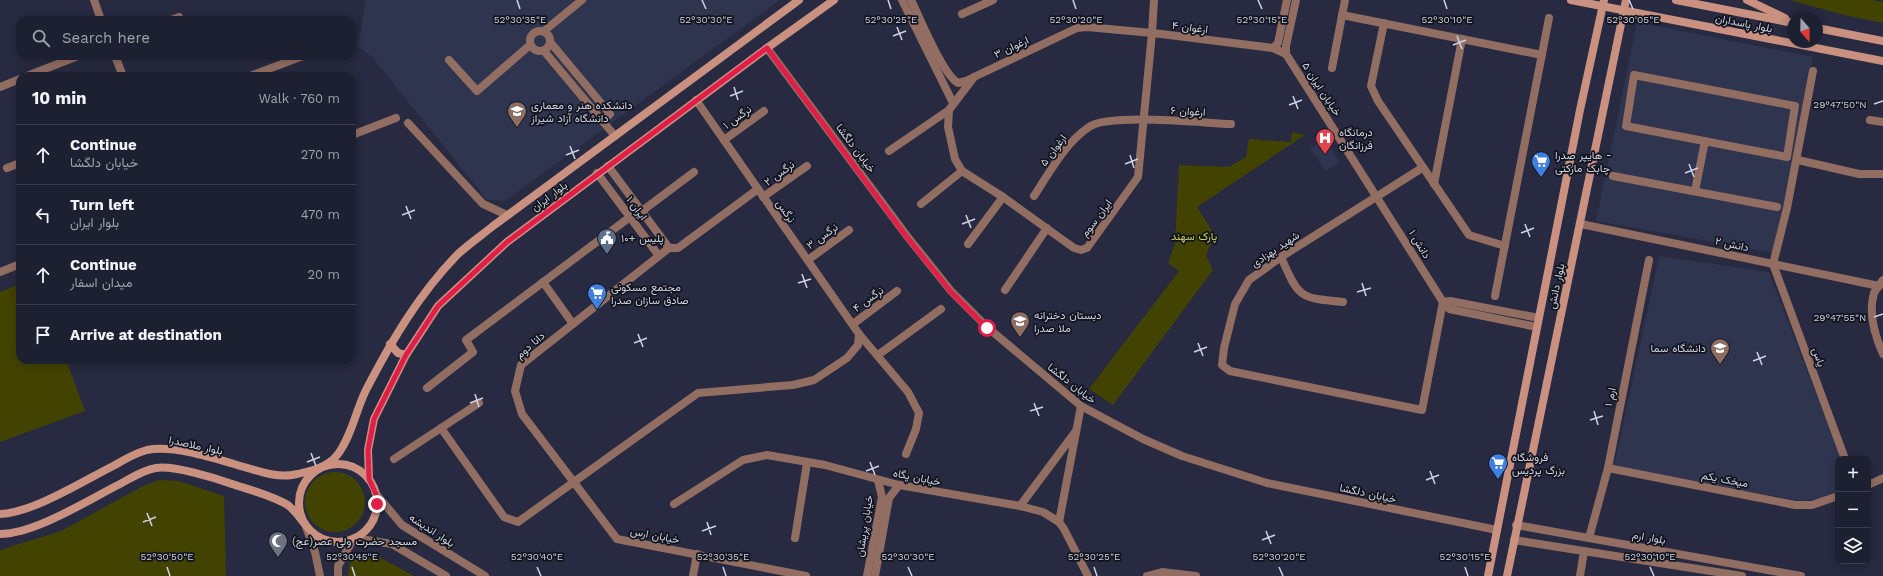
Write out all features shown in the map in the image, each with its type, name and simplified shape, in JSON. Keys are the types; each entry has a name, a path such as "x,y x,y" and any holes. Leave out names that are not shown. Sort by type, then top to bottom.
{"main road":[{"name":"بلوار ایران","path":"327,466 338,454 352,426 364,395 390,344 424,294 459,254 507,215 798,0"},
{"name":"بلوار ایران","path":"369,479 368,450 374,419 406,355 438,306 507,242 597,173 834,0"},
{"path":"1571,0 1603,3"},
{"name":"بلوار دانش","path":"1507,576 1516,525 1626,0"},
{"name":"بلوار پاسداران","path":"1676,0 1787,21"},
{"path":"1748,0 1787,19"},
{"name":"بلوار پاسداران","path":"1603,3 1624,11 1883,61"},
{"name":"بلوار دانش","path":"1488,576 1580,110 1603,3"},
{"path":"1823,29 1883,41"},
{"path":"390,344 398,353 406,355"},
{"name":"بلوار ملاصدرا","path":"0,514 45,501 130,457 153,450 172,449 273,475 291,475 327,466"},
{"path":"0,534 7,534 31,527 70,510 138,474 156,468 174,467 226,481 276,500 288,506 312,532 327,540 344,541 354,538 363,532 375,515 377,504 376,494 369,479 361,471 350,466 338,464 327,466 312,475 301,490 299,501 300,513 305,524"}],"street":[{"path":"94,0 100,16"},
{"path":"449,60 477,91 530,45 532,35 536,32 544,31 582,0"},
{"path":"902,0 954,103"},
{"path":"911,0 932,45 952,80 958,83 970,79"},
{"path":"962,14 993,0"},
{"name":"ایران سوم","path":"962,171 1003,197 1074,248 1081,250 1087,248 1138,177 1154,0"},
{"path":"1287,0 1278,43 1273,48 1286,54 1286,46 1296,0"},
{"path":"1332,68 1345,0"},
{"path":"1342,15 1542,55"},
{"path":"1496,296 1549,18"},
{"path":"1384,23 1371,86 1378,101 1422,168 1469,235 1505,246"},
{"name":"ارغوان ۳","path":"970,79 1077,28 1087,27 1152,33"},
{"path":"544,31 550,37 551,43 610,114 603,121"},
{"name":"ارغوان ۴","path":"1152,33 1273,48"},
{"path":"1434,184 1462,39"},
{"path":"544,52 551,43"},
{"path":"530,45 536,51 544,52 615,136"},
{"name":"خیابان دلگشا","path":"767,48 906,236 951,292 987,328 1081,406 1142,439 1182,456 1261,482 1497,530"},
{"name":"خیابان ایران ۵","path":"1286,54 1377,196"},
{"path":"37,72 68,60"},
{"path":"117,60 121,72"},
{"path":"261,72 292,60"},
{"path":"1773,264 1798,160 1813,71"},
{"path":"1634,75 1795,106 1787,157 1705,141 1626,126 1634,75"},
{"path":"889,151 949,110 970,79"},
{"path":"0,87 16,81"},
{"name":"نرگس","path":"696,100 859,334 908,392 919,413 916,429 906,454"},
{"path":"921,204 962,171 955,159 950,143 948,127 949,110"},
{"name":"نرگس ۱","path":"724,140 764,111"},
{"path":"356,133 396,118"},
{"name":"ارغوان ۶","path":"1144,120 1231,124"},
{"name":"ارغوان ۵","path":"1034,196 1070,143 1090,126 1107,121 1144,120"},
{"path":"1870,120 1883,122"},
{"path":"408,122 483,204 507,215"},
{"path":"1695,191 1705,141"},
{"path":"1798,160 1859,174 1883,174"},
{"path":"7,168 16,165"},
{"name":"ایران ۱","path":"608,166 669,248"},
{"name":"نرگس ۲","path":"763,197 807,166"},
{"name":"شهید بهزادی","path":"1422,168 1281,257 1249,280 1235,304 1224,348 1222,365 1230,371 1422,410 1443,302"},
{"path":"642,211 694,172"},
{"name":"ایران ۱","path":"597,173 659,256"},
{"path":"1613,176 1777,207"},
{"name":"دانا دوم","path":"617,539 522,414 515,391 521,365 669,248 678,248 758,189"},
{"name":"دانش ۱","path":"1377,196 1443,302 1449,309 1537,327"},
{"path":"968,244 1003,197"},
{"path":"427,388 473,352 466,340 630,217"},
{"name":"دانش ۲","path":"1580,224 1773,264 1881,283"},
{"path":"1005,290 1047,228"},
{"name":"نرگس ۳","path":"808,260 849,230"},
{"path":"1281,257 1290,279 1299,292 1307,298 1343,302"},
{"name":"ارم ۱","path":"1589,538 1608,468 1649,260"},
{"name":"یاس","path":"1773,264 1844,456"},
{"path":"0,272 16,266"},
{"path":"543,282 573,324"},
{"path":"1881,283 1874,293 1872,316 1876,337 1883,354"},
{"name":"نرگس ۴","path":"853,324 897,291"},
{"path":"1443,302 1450,300 1539,318"},
{"path":"878,356 941,309"},
{"path":"441,428 504,518 518,522 698,393 793,385 814,380 847,358 858,345 859,334"},
{"path":"394,459 479,403"},
{"path":"1059,522 1081,406"},
{"path":"1020,506 1077,428"},
{"name":"خیابان پگاه","path":"674,504 744,460 767,455 825,465 899,485 1020,506 1043,512 1059,522 1077,552 1088,576"},
{"path":"795,538 807,463"},
{"name":"میخک یکم","path":"1608,468 1795,505 1812,504 1835,497"},
{"path":"1871,483 1883,478"},
{"name":"خیابان پریشان","path":"867,576 882,497 878,480"},
{"name":"خیابان پریشان","path":"875,576 889,498 899,485"},
{"name":"بلوار اندیشه","path":"376,494 402,525 485,576"},
{"path":"305,524 315,552 320,576"},
{"name":"بلوار ارم","path":"1516,525 1801,576"},
{"path":"1537,543 1534,541 1532,534 1534,531 1542,529"},
{"path":"338,576 338,566 354,538 392,544 446,576"},
{"name":"خیابان ارس","path":"617,539 697,554 775,573 806,576"},
{"path":"1514,540 1742,576"},
{"path":"1580,576 1584,552"},
{"path":"693,576 697,554"},
{"path":"1147,576 1162,572 1196,576"}],"shaded area":[{"name":"دانشکده هنر و معماری دانشگاه آزاد شیراز","path":"366,0 780,0 505,201 487,200 372,57 358,46"},
{"path":"1637,22 1813,57 1774,253 1596,221"},
{"name":"درمانگاه فرزانگان","path":"1325,139 1340,162 1325,171 1310,148"},
{"name":"دانشگاه سما","path":"1659,256 1769,272 1840,456 1835,456 1835,492 1818,499 1802,501 1614,467"}],"green space":[{"path":"1790,0 1871,0 1883,2 1883,23 1844,15"},
{"name":"پارک سهند","path":"1292,132 1305,135 1197,207 1215,235 1206,255 1213,270 1113,405 1089,389 1179,271 1168,263 1175,244 1179,165 1229,167 1246,157 1249,139 1291,142"},
{"path":"16,286 16,364 67,364 85,411 0,442 0,292"},
{"path":"335,472 351,477 356,481 360,486 365,502 360,518 356,523 351,527 335,532 319,527 314,523 310,518 305,502 310,486 314,481 319,477"},
{"path":"159,480 179,481 224,496 226,576 0,576 0,550 61,531 143,486"},
{"path":"370,552 414,576 348,576 350,559"}],"place":[{"name":"دانشکده هنر و معماری دانشگاه آزاد شیراز","path":"517,128"},
{"name":"درمانگاه فرزانگان","path":"1325,155"},
{"name":"هایپر صدرا - چابک مارکتی","path":"1541,178"},
{"name":"پلیس +۱۰","path":"607,255"},
{"name":"مجتمع مسکونی صادق سازان صدرا","path":"597,310"},
{"name":"دبستان دخترانه ملا صدرا","path":"1020,338"},
{"name":"دانشگاه سما","path":"1720,365"},
{"name":"فروشگاه بزرگ پردیس","path":"1498,480"},
{"name":"مسجد حضرت ولی عصر(عج)","path":"278,558"}],"route":[{"path":"377,504 376,494 369,479 368,450 374,419 406,355 438,306 475,270 507,242 767,48 906,236 951,292 987,328"}]}
